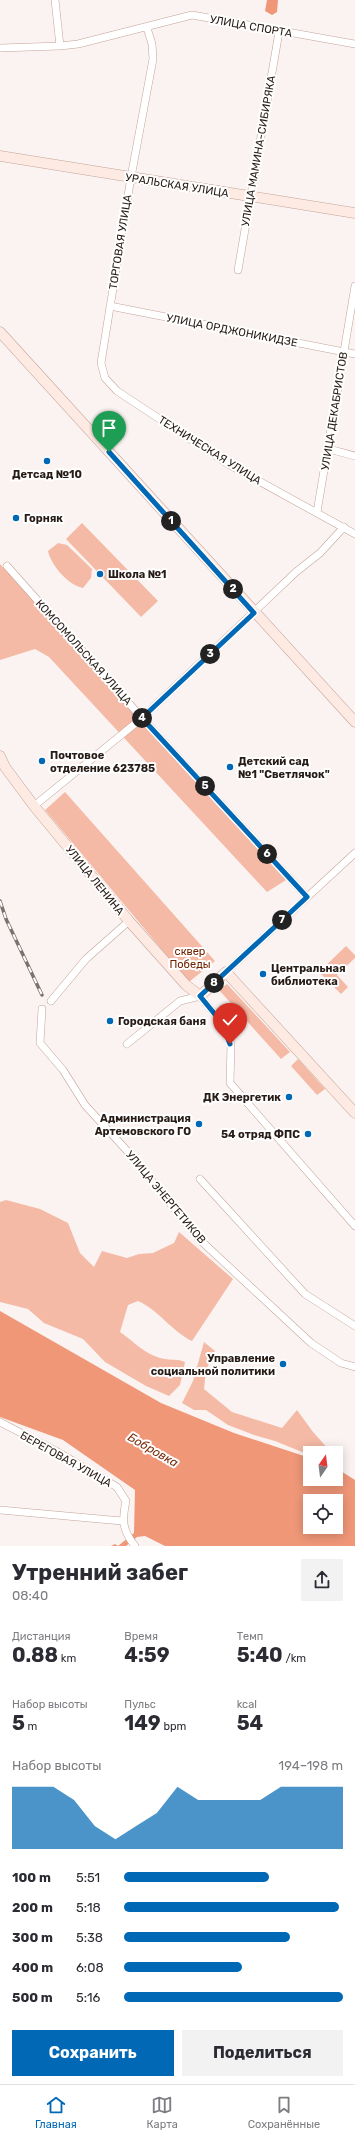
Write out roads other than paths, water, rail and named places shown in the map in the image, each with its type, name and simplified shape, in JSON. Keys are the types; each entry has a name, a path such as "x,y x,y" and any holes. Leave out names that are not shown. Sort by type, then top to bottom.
{"street":[{"path":"55,0 60,46"},
{"name":"УЛИЦА СПОРТА","path":"0,48 60,46 147,28 192,15 279,32 355,44"},
{"name":"ТОРГОВАЯ УЛИЦА","path":"101,363 131,177 153,59 152,44 147,28"},
{"name":"УЛИЦА МАМИНА-СИБИРЯКА","path":"238,270 279,32"},
{"name":"УРАЛЬСКАЯ УЛИЦА","path":"0,156 250,197 355,212"},
{"name":"УЛИЦА ДЕКАБРИСТОВ","path":"317,512 329,449 343,351 354,301 355,286"},
{"name":"УЛИЦА ОРДЖОНИКИДЗЕ","path":"110,306 355,354"},
{"path":"0,332 254,613 355,722"},
{"name":"ТЕХНИЧЕСКАЯ УЛИЦА","path":"101,363 105,378 117,391 228,464 355,534"},
{"path":"329,449 355,456"},
{"path":"34,806 142,718 296,572 320,553 344,527"},
{"name":"КОМСОМОЛЬСКАЯ УЛИЦА","path":"7,566 142,718 307,897"},
{"name":"УЛИЦА ЛЕНИНА","path":"0,756 5,767 34,806 129,922 186,985 200,996"},
{"path":"127,1044 180,1000 200,996 355,853"},
{"path":"51,1001 86,959 129,922"},
{"path":"226,972 355,1113"},
{"path":"200,996 222,1023 230,1044 230,1083 355,1226"},
{"name":"УЛИЦА ЭНЕРГЕТИКОВ","path":"42,1010 40,1043 63,1070 85,1105 130,1154 199,1239 311,1343 341,1363 355,1366"},
{"path":"200,1180 305,1294 355,1326"},
{"name":"БЕРЕГОВАЯ УЛИЦА","path":"0,1422 56,1451 117,1487 126,1501 122,1521"},
{"path":"0,1510 122,1521 132,1542"}],"water":[{"path":"267,0 278,0 277,12 272,15 265,11"},
{"name":"Бобровка","path":"0,1311 161,1403 234,1433 303,1456 303,1486 343,1486 343,1472 355,1480 355,1546 165,1546 145,1536 137,1537 126,1546 118,1546 134,1533 135,1490 63,1440 0,1417"}],"railway":[{"path":"0,901 6,919 42,995"}],"place":[{"name":"Детсад №10","path":"47,461"},
{"name":"Горняк","path":"16,518"},
{"name":"Школа №1","path":"100,574"},
{"name":"Почтовое отделение 623785","path":"42,761"},
{"name":"Детский сад №1 \"Светлячок\"","path":"230,767"},
{"name":"Центральная библиотека","path":"263,974"},
{"name":"Городская баня","path":"110,1021"},
{"name":"ДК Энергетик","path":"289,1097"},
{"name":"Администрация Артемовского ГО","path":"199,1124"},
{"name":"54 отряд ФПС","path":"308,1134"},
{"name":"Управление социальной политики","path":"283,1364"}],"park label":[{"name":"сквер Победы","path":"190,957"}]}
